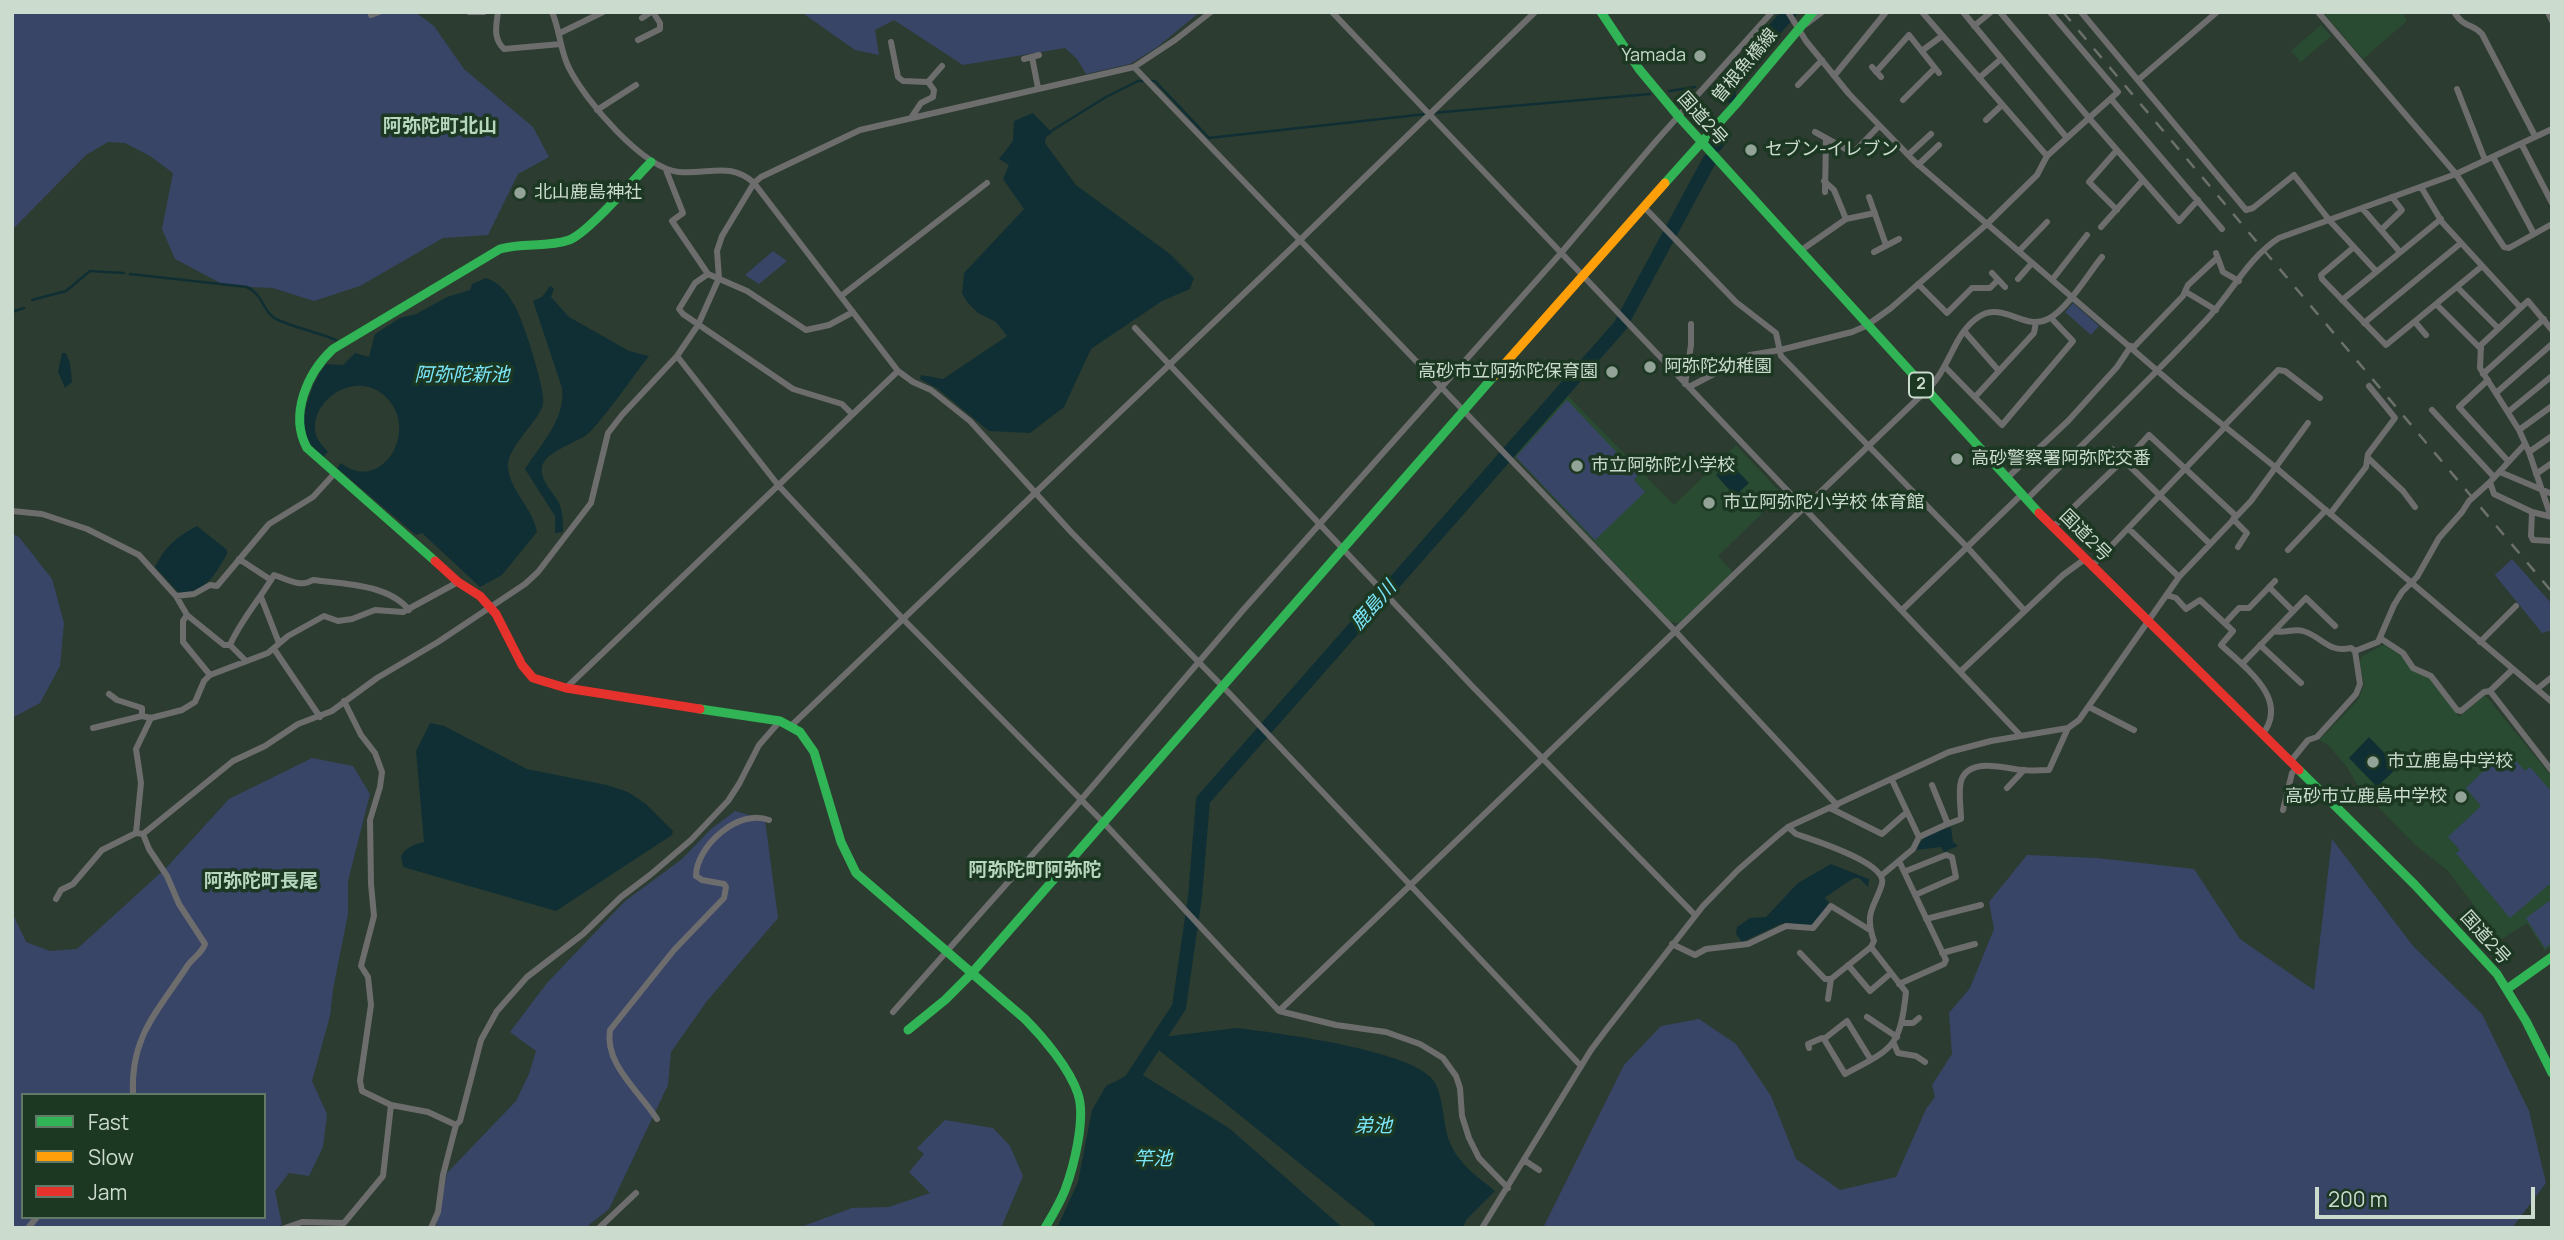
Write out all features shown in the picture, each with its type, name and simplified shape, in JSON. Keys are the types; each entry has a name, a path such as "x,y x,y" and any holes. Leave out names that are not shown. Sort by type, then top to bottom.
{"main road":[{"name":"国道2号","path":"1601,12 1639,69 1679,117 2006,479 2473,946 2507,989 2552,1073"},
{"name":"曽根魚橋線","path":"908,1030 945,1000 971,974 1583,274 1736,104 1796,24 1813,12"},
{"path":"652,162 579,236 564,242 516,245 500,249 333,349 320,361 310,376 299,424 301,437 307,448 334,474 489,606 527,672 540,682 780,721 792,725 809,742 850,864 867,883 1038,1032 1063,1066 1078,1093 1082,1114 1069,1181 1045,1228"},
{"path":"2507,989 2552,957"}],"street":[{"path":"469,12 484,12"},
{"path":"503,12 497,12 495,33 504,49 561,44"},
{"path":"552,12 569,67 597,110 652,162 666,170 688,173 730,169 745,174 898,371 931,390 970,421 1034,492 1411,884 1581,1066"},
{"path":"560,33 603,12"},
{"path":"638,40 660,29 660,23 652,12 642,18"},
{"path":"56,899 61,890 73,884 102,850 139,833 233,761 265,746 298,724 320,717 529,581 591,503 608,433 677,356 698,325 719,278 717,250 722,236 754,183 761,177 860,130 1134,67 1211,12"},
{"path":"1332,12 2020,735"},
{"path":"792,725 1535,12"},
{"path":"893,1013 1200,663 1244,609 1772,12"},
{"path":"1788,12 1834,76 1918,165 2552,702"},
{"path":"1796,24 1805,12"},
{"path":"1796,24 1822,12"},
{"path":"1834,76 1886,12"},
{"path":"1922,12 2047,156"},
{"path":"1963,12 2067,138"},
{"path":"1974,26 1991,12"},
{"path":"2000,12 2179,221 2198,200"},
{"path":"1687,385 1749,355 1780,350 1867,326 1987,224 2037,175 2047,156 2118,92 2050,12"},
{"path":"2081,12 2246,210 2253,208 2294,175 2330,222 2375,271"},
{"path":"2138,80 2217,12"},
{"path":"2318,12 2456,174 2504,247 2509,248 2552,224"},
{"path":"2454,12 2465,26 2479,30 2482,34 2535,136"},
{"path":"2548,12 2552,22"},
{"path":"1876,72 1909,35 1938,71 1903,100"},
{"path":"1923,50 1942,36"},
{"path":"891,41 898,77 903,81 928,82"},
{"path":"1032,57 1038,88"},
{"path":"1979,78 2001,59"},
{"path":"1798,85 1822,60"},
{"path":"928,82 942,66"},
{"path":"1134,67 1675,631 1837,805"},
{"path":"911,118 921,103 933,97 934,90 928,82"},
{"path":"597,110 636,85"},
{"path":"2457,89 2457,100 2484,160"},
{"path":"2111,99 2222,229"},
{"path":"1986,120 2002,105"},
{"path":"1815,132 1853,153 1879,126"},
{"path":"1902,610 2159,370 2216,310 2270,244 2279,238 2330,222 2456,174 2552,129"},
{"path":"1908,155 1931,134"},
{"path":"1825,192 1826,138"},
{"path":"1918,165 1939,145"},
{"path":"2522,145 2552,203"},
{"path":"2116,210 2088,182 2117,150"},
{"path":"2493,157 2535,234"},
{"path":"666,170 682,213 672,221 708,274 760,299 806,330 829,325 853,312"},
{"path":"2101,227 2143,180"},
{"path":"1824,181 1834,190 1846,219"},
{"path":"841,296 987,183"},
{"path":"2421,187 2441,219 2481,267 2519,306"},
{"path":"1869,197 1886,246"},
{"path":"2381,230 2403,210 2392,197"},
{"path":"1644,207 1737,302 1776,332 1781,356 1967,547 2024,610"},
{"path":"2362,208 2400,252"},
{"path":"1799,251 1846,219 1875,213"},
{"path":"2342,300 2441,219"},
{"path":"2019,251 2047,222"},
{"path":"2052,280 2087,235"},
{"path":"1874,252 1899,239"},
{"path":"2364,323 2461,243"},
{"path":"2354,247 2321,275 2322,279 2386,345 2481,267"},
{"path":"2006,479 2068,421 2217,256 2223,272 2239,281"},
{"path":"1279,1011 1926,391 1946,368 1953,348 1964,331 1983,314 1994,311 2029,322 2051,318 2102,257"},
{"path":"2018,279 2032,263"},
{"path":"1992,273 2005,287"},
{"path":"708,274 695,283 679,309 698,325 793,389 842,404 852,414"},
{"path":"1919,284 1947,313 1972,288 1990,288 1998,280"},
{"path":"2457,287 2498,328"},
{"path":"2186,292 2216,310"},
{"path":"2432,410 2492,479 2494,494 2532,512 2551,517 2548,492 2536,474 2519,430 2480,368 2481,345 2519,306 2528,301 2552,330"},
{"path":"2436,304 2481,349"},
{"path":"1946,368 2002,425 2073,341 2051,318"},
{"path":"2508,461 2459,407 2544,319"},
{"path":"1975,397 2034,333 2036,322"},
{"path":"2415,322 2426,335"},
{"path":"1687,385 1690,324"},
{"path":"1135,328 1472,686 1695,915"},
{"path":"1964,331 1999,371"},
{"path":"2496,393 2552,344"},
{"path":"677,356 778,485 903,618 1104,823 1279,1011 1336,1026 1385,1032 1420,1044 1435,1052 1450,1066 1460,1088 1462,1116 1469,1138 1479,1158 1508,1188"},
{"path":"1960,672 2063,575 2089,562 2129,529 2278,370 2285,371 2320,398"},
{"path":"566,688 898,371"},
{"path":"2508,412 2552,376"},
{"path":"2288,550 2328,512 2367,467 2368,458 2395,418 2369,386"},
{"path":"2519,430 2552,407"},
{"path":"1882,875 1913,849 1919,837 1961,819 1962,778 1971,769 1992,765 2024,770 2052,768 2068,729 2089,707 2179,577 2251,501 2308,423"},
{"path":"2053,527 2149,435 2186,469 2247,533 2238,547"},
{"path":"2529,453 2552,436"},
{"path":"2274,631 2279,633 2299,630 2339,651 2351,648 2355,650 2378,642 2394,605 2425,565 2439,538 2469,500 2525,444"},
{"path":"2112,449 2209,543"},
{"path":"2368,458 2403,491 2415,507"},
{"path":"2536,474 2552,463"},
{"path":"2500,471 2548,492"},
{"path":"176,596 194,594 210,585 217,586 269,524 313,498 334,474"},
{"path":"12,511 42,514 87,529 139,555 176,596 187,615 218,641 230,645 246,661"},
{"path":"2532,512 2533,540 2552,541"},
{"path":"2129,529 2179,577"},
{"path":"239,559 271,580"},
{"path":"230,645 274,575 295,583 308,583 313,580 363,586 386,593 404,603 409,610"},
{"path":"2225,623 2239,608 2249,608 2275,581"},
{"path":"93,728 142,716 151,718 188,707 195,702 204,681 210,675 276,646 324,616 338,621 375,610 404,612 458,582"},
{"path":"2269,587 2293,611"},
{"path":"2167,596 2176,598 2186,609 2200,600 2233,631 2221,645 2260,682 2270,701 2272,717 2262,735"},
{"path":"261,597 276,646 320,717"},
{"path":"2242,664 2306,598 2335,626"},
{"path":"2480,642 2516,606"},
{"path":"187,615 183,621 183,642 210,675"},
{"path":"2380,638 2403,653 2417,671 2431,676 2457,710 2461,711 2484,692 2490,691 2513,669"},
{"path":"2260,645 2288,666 2301,683"},
{"path":"2283,810 2293,765 2308,740 2317,737 2356,694 2360,684 2355,650"},
{"path":"2537,689 2552,677"},
{"path":"2490,691 2552,771"},
{"path":"109,694 117,700 142,708 142,716"},
{"path":"344,701 361,735 375,753 382,772 370,820 374,916 361,966 368,977 371,1005 360,1081 362,1091 391,1105 428,1112 456,1125"},
{"path":"2089,707 2134,730"},
{"path":"134,1093 133,1071 138,1043 156,1011 192,960 203,951 205,944 139,833 141,783 136,749 151,718"},
{"path":"431,1228 438,1212 443,1175 481,1040 497,1011 527,978 583,934 621,897 691,840 728,801 759,745 780,721"},
{"path":"1482,1228 1606,1030 1695,915 1738,870 1788,827 1949,752 2020,735 2068,729"},
{"path":"2007,788 2024,770"},
{"path":"1892,780 1919,837"},
{"path":"1932,785 1947,822 1945,825"},
{"path":"1830,808 1882,834 1907,812"},
{"path":"657,1119 613,1061 608,1040 610,1030 674,950 724,898 724,884 702,880 696,876 696,868 707,847 719,835 746,819 761,817 769,820"},
{"path":"1788,827 1796,834 1868,863 1882,875 1883,881 1870,910 1870,930 1874,941 1871,947 1831,979 1825,979 1800,953"},
{"path":"1906,871 1946,855 1952,858 1956,877 1915,895"},
{"path":"1899,861 1946,960 1944,964 1899,984"},
{"path":"1672,944 1695,956 1706,949 1748,944 1786,926 1814,928 1830,906 1870,930"},
{"path":"1926,919 1976,909"},
{"path":"1942,953 1975,944"},
{"path":"1824,1039 1845,1074 1871,1060 1895,1041 1903,1023 1906,992 1871,947"},
{"path":"1848,965 1870,991 1891,973"},
{"path":"1828,999 1831,979"},
{"path":"1867,1017 1895,1041 1898,1054 1916,1056 1925,1062"},
{"path":"1903,1023 1913,1023 1919,1018"},
{"path":"1809,1048 1808,1044 1824,1039 1847,1021 1871,1060"},
{"path":"285,1228 302,1222 344,1223 368,1197 383,1176 391,1105"},
{"path":"1524,1160 1539,1170"},
{"path":"598,1228 636,1193"}],"shaded area":[{"path":"12,12 415,12 434,26 464,69 533,127 549,157 518,174 488,235 443,238 360,286 314,301 273,288 226,286 175,259 162,229 173,173 150,156 125,143 108,142 86,155 12,230"},
{"path":"801,12 1200,12 1156,48 1130,64 1086,74 1077,59 1065,48 963,65 894,20 875,30 879,55 855,50"},
{"path":"2323,12 2402,12 2407,21 2363,59"},
{"path":"2321,25 2331,36 2301,62 2291,51"},
{"path":"773,251 787,261 759,284 745,275"},
{"path":"2073,303 2099,326 2091,335 2065,312"},
{"name":"市立阿弥陀小学校","path":"1568,396 1674,505 1736,445 1782,494 1718,556 1733,572 1679,623 1670,622 1514,456"},
{"name":"市立阿弥陀小学校","path":"1567,400 1638,475 1634,480 1645,492 1595,540 1516,457"},
{"path":"12,534 19,537 52,579 64,623 60,666 40,703 12,718"},
{"path":"2512,559 2552,604 2552,630 2542,633 2495,575"},
{"name":"高砂市立鹿島中学校","path":"2385,644 2405,659 2413,671 2430,678 2459,717 2485,695 2552,777 2552,945 2545,951 2527,923 2496,943 2476,908 2447,870 2414,844 2358,786 2347,767 2327,744 2319,740 2359,699 2364,684 2361,657"},
{"path":"2502,753 2508,761 2513,758 2525,771 2530,767 2549,789 2552,787 2552,882 2510,918 2456,853 2460,850 2448,837 2481,806 2466,788"},
{"path":"312,758 353,766 370,794 348,881 348,914 330,1016 312,1081 327,1114 323,1147 309,1176 289,1173 275,1191 282,1225 271,1228 12,1228 12,912 26,942 50,951 77,949 167,867 229,799"},
{"path":"735,811 765,820 778,918 707,1001 671,1052 668,1085 609,1209 585,1228 436,1228 447,1173 516,1101 529,1074 536,1051 510,1032 547,983 624,902 682,859 711,829"},
{"path":"2332,839 2413,946 2482,1014 2529,1111 2546,1183 2512,1228 1543,1228 1624,1065 1661,1026 1699,1019 1736,1044 1771,1096 1796,1159 1840,1190 1896,1177 1926,1109 1935,1097 1932,1085 1952,1054 1949,1013 1970,988 1994,929 1989,902 2027,855 2097,858 2194,869 2240,939 2314,990"},
{"path":"2552,899 2552,943 2545,948 2526,918"},
{"path":"945,1120 993,1128 1010,1146 1023,1176 1001,1228 798,1228 852,1208 889,1207 930,1193 909,1172 924,1154 917,1148"}],"water":[{"path":"1033,113 1052,133 1046,137 1045,143 1076,185 1170,254 1194,278 1190,289 1162,301 1091,349 1064,407 1030,433 989,431 938,389 920,379 921,375 943,379 1007,336 996,322 978,313 967,302 962,293 964,273 1024,209 1003,179 1009,165 999,159 1013,141 1014,121"},
{"name":"阿弥陀新池","path":"486,278 504,290 516,308 534,357 543,405 513,451 508,465 512,482 531,514 537,532 502,575 480,587 422,533 416,535 337,468 341,463 357,471 371,470 383,464 393,452 398,438 399,422 393,407 381,393 369,387 357,386 345,388 325,402 315,423 316,435 328,452 323,457 312,447 305,435 304,418 317,378 326,364 343,365 355,353 369,357 375,334 400,318 416,314 447,297 470,290 472,284"},
{"path":"550,286 554,289 551,297 569,317 629,351 649,356 591,431 544,462 543,476 561,509 563,532 555,533 555,516 525,469 551,431 562,399 562,388 533,301 542,297"},
{"path":"62,353 66,353 70,363 72,382 65,388 58,372"},
{"path":"1729,462 1749,483 1735,496 1716,475"},
{"path":"197,526 227,550 227,554 203,587 188,593 179,593 155,567 172,543"},
{"path":"430,723 444,726 527,769 607,785 628,792 646,804 673,831 672,835 556,911 403,867 403,853 411,846 424,842 416,751"},
{"name":"市立鹿島中学校","path":"2369,737 2398,767 2377,787 2349,758"},
{"path":"1951,827 1953,842 1958,846 1944,852 1941,847 1917,850 1926,837"},
{"path":"1831,864 1869,879 1868,887 1859,878 1854,878 1825,898 1829,902 1819,919 1811,926 1781,924 1742,942 1736,934 1737,927 1750,918 1766,917 1798,883"},
{"name":"弟池","path":"1237,1028 1375,1052 1423,1071 1438,1090 1448,1138 1459,1159 1495,1191 1466,1220 1463,1228 1375,1228 1374,1223 1155,1047 1162,1037"},
{"name":"竿池","path":"1136,1071 1229,1128 1343,1228 1057,1228 1078,1182 1092,1110 1106,1086"}],"waterway":[{"name":"鹿島川","path":"1729,96 1727,83 1790,12"},
{"path":"1048,133 1106,97 1138,81 1155,81 1209,138 1426,114"},
{"path":"1717,84 1727,83"},
{"path":"1669,91 1695,87"},
{"path":"1432,113 1650,94"},
{"name":"鹿島川","path":"1716,145 1719,140"},
{"name":"鹿島川","path":"1128,1085 1179,1007 1195,897 1203,800 1620,326 1709,161"},
{"path":"32,300 66,291 90,271 124,273"},
{"path":"130,274 247,287 256,293 277,320 336,340"},
{"path":"12,312 24,308"}],"railway":[{"path":"2063,12 2552,592"}],"traffic: fast":[{"path":"1601,12 1639,69 1679,117 2039,513"},
{"path":"1665,183 1813,12"},
{"path":"435,561 307,448 302,435 300,409 315,370 333,349 500,249 544,245 577,236 599,217 651,162"},
{"path":"908,1030 945,1000 971,974 1494,376"},
{"path":"700,709 780,721 800,732 814,752 841,842 856,873 1025,1019 1062,1064 1078,1094 1080,1129 1065,1190 1045,1228"},
{"path":"2299,770 2415,885 2497,974 2526,1021 2552,1073"},
{"path":"2507,989 2552,957"}],"traffic: slow":[{"path":"1494,376 1665,183"}],"traffic: jam":[{"path":"2039,513 2299,770"},
{"path":"435,561 458,582 480,596 496,614 522,665 533,678 566,688 700,709"}],"place":[{"name":"Yamada","path":"1700,56"},
{"name":"セブン-イレブン","path":"1751,150"},
{"name":"北山鹿島神社","path":"520,193"},
{"name":"阿弥陀幼稚園","path":"1650,367"},
{"name":"高砂市立阿弥陀保育園","path":"1612,372"},
{"name":"高砂警察署阿弥陀交番","path":"1957,459"},
{"name":"市立阿弥陀小学校","path":"1577,466"},
{"name":"市立阿弥陀小学校 体育館","path":"1709,503"},
{"name":"市立鹿島中学校","path":"2373,762"},
{"name":"高砂市立鹿島中学校","path":"2461,797"}],"district":[{"name":"阿弥陀町北山","path":"440,127"},
{"name":"阿弥陀町阿弥陀","path":"1035,871"},
{"name":"阿弥陀町長尾","path":"261,882"}]}
